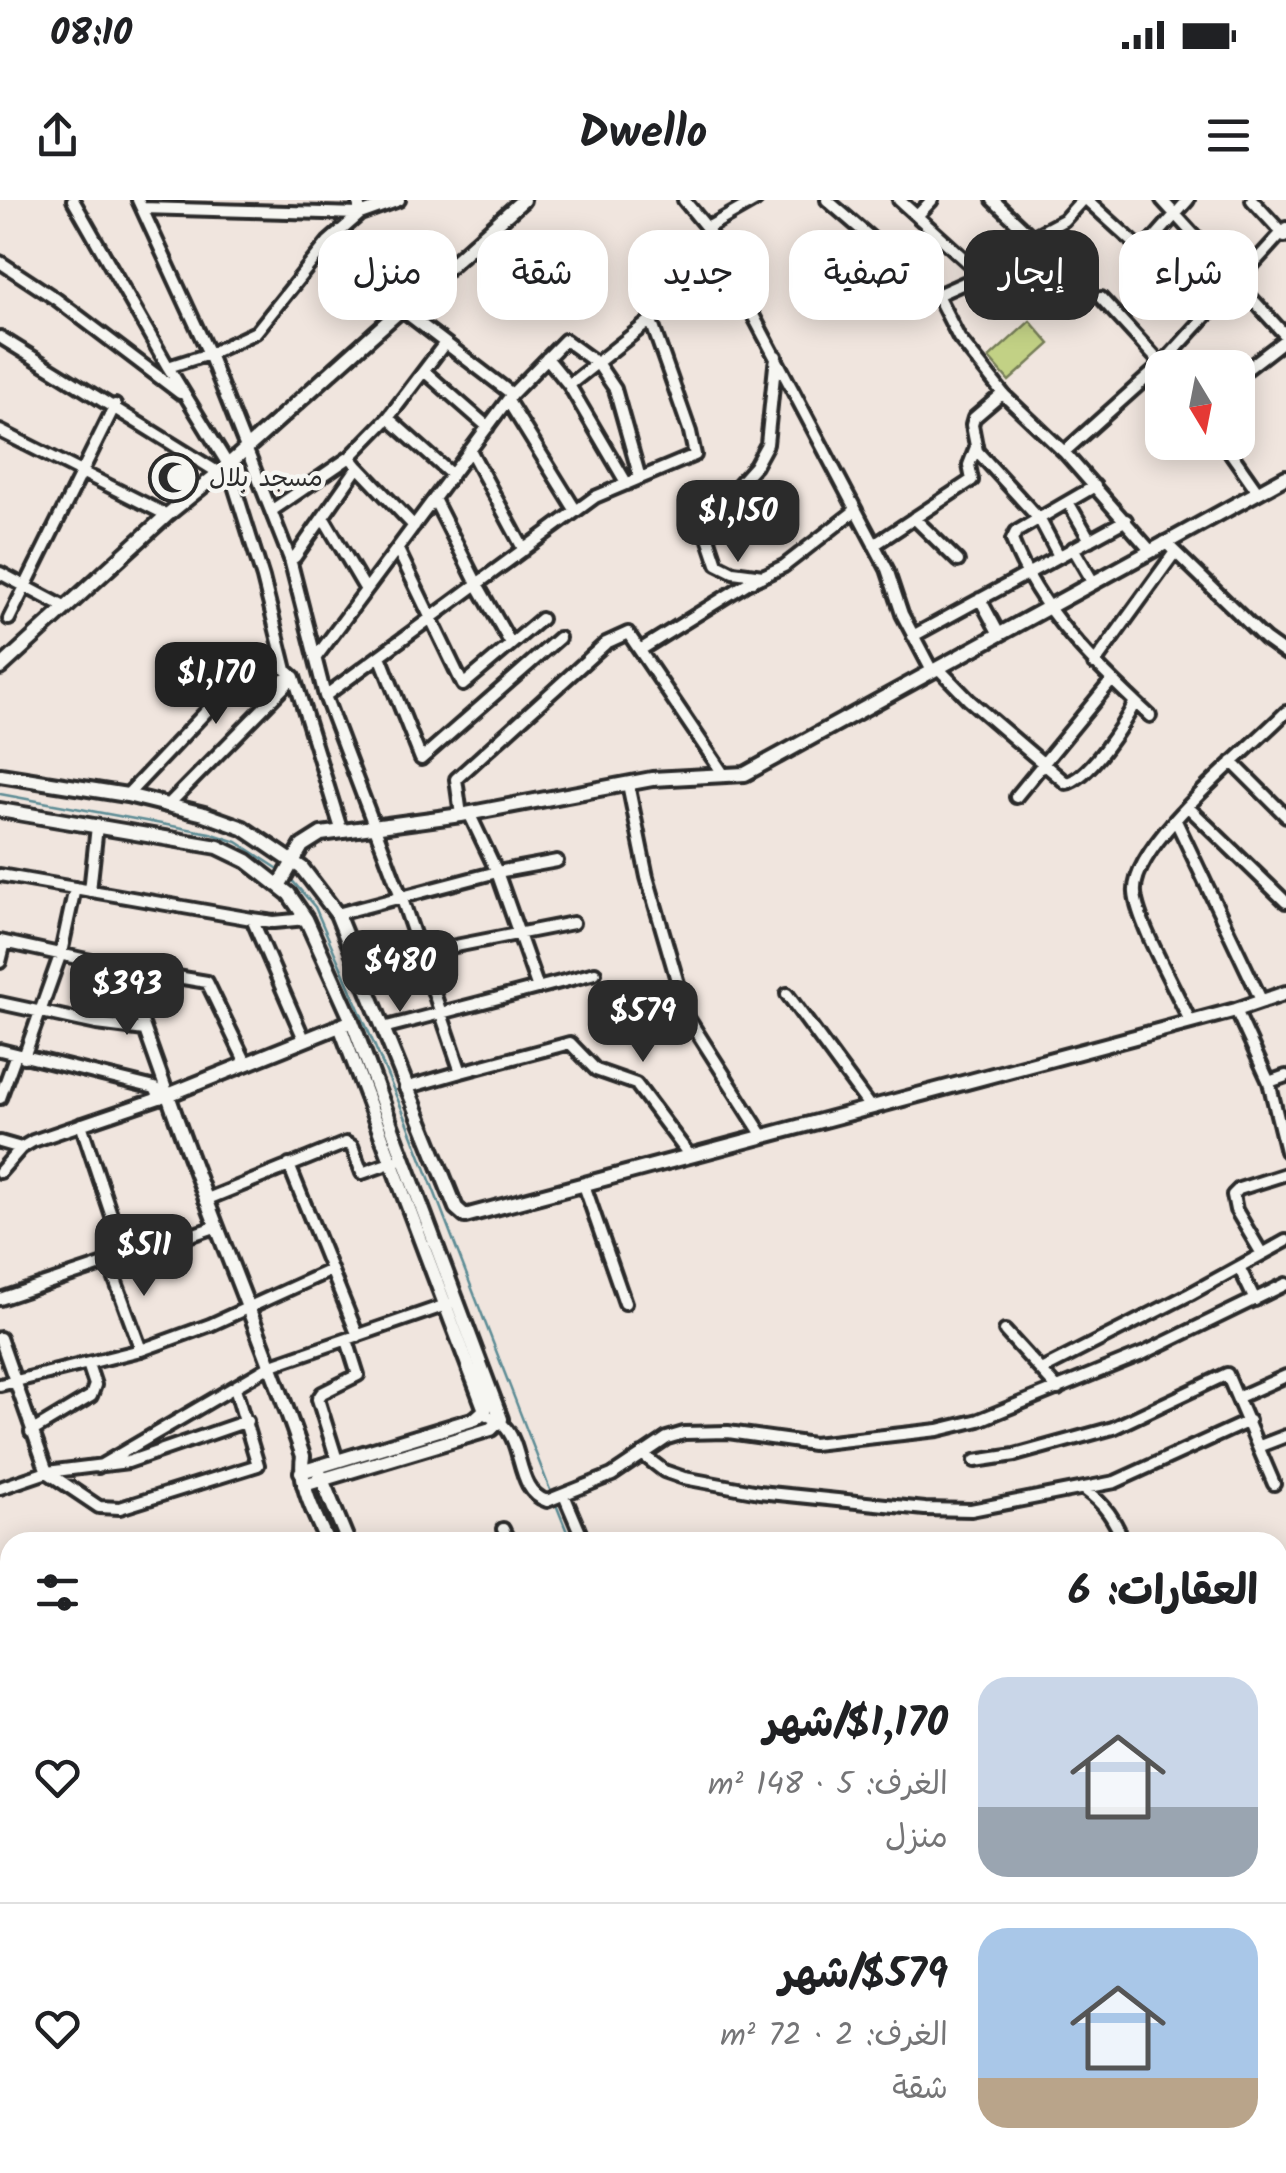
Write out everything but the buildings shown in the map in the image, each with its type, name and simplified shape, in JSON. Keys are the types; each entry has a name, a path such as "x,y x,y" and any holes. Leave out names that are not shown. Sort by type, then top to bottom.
{"street":[{"path":"74,200 189,399 223,468 264,578 286,670 294,677 342,832"},
{"path":"358,200 360,214"},
{"path":"168,367 210,354 256,332 328,242 360,214 399,200"},
{"path":"457,259 523,200"},
{"path":"684,200 707,228 756,200"},
{"path":"899,200 932,230"},
{"path":"917,216 932,200"},
{"path":"993,200 1032,237 1064,220 1084,200 1119,230"},
{"path":"1006,212 1016,200"},
{"path":"1162,200 1191,230"},
{"path":"1161,230 1188,200"},
{"path":"1252,200 1285,233 1258,261"},
{"path":"831,201 864,230"},
{"path":"360,214 140,204 210,354 290,559 326,696 461,1072"},
{"path":"944,241 982,275 944,292"},
{"path":"0,262 189,399"},
{"path":"1102,298 1149,350"},
{"path":"1255,363 1286,338 1258,306"},
{"path":"944,307 959,338 1002,394 1064,452 1150,550"},
{"path":"0,668 389,320"},
{"path":"415,320 510,397 576,511"},
{"path":"570,385 648,320"},
{"path":"326,696 595,498 694,455 690,432 651,320"},
{"path":"756,320 874,545 913,636 935,669 1066,783 1072,782 1114,736 1135,702"},
{"path":"1177,350 1203,320"},
{"path":"0,337 223,468"},
{"path":"317,656 510,397 564,340 598,364 614,389 640,478"},
{"path":"290,559 322,517 354,462 445,343"},
{"path":"764,576 733,572 717,564 707,534 712,514 755,466 766,444 776,356"},
{"path":"547,358 570,385 627,484"},
{"path":"424,371 488,427"},
{"path":"1064,452 1145,382"},
{"path":"1002,394 974,418 976,447 1040,520 1059,556"},
{"path":"10,619 115,405"},
{"path":"388,418 452,475"},
{"path":"0,431 167,515"},
{"path":"874,545 972,480 970,458 976,447"},
{"path":"470,450 524,550"},
{"path":"1236,460 1258,492"},
{"path":"271,511 354,462"},
{"path":"354,462 414,526"},
{"path":"279,886 298,851 313,837 652,779 745,774 1150,550 1170,547 1286,477"},
{"path":"1094,486 1013,535 1014,546 1049,607 1094,664 1150,716"},
{"path":"434,498 511,644"},
{"path":"1068,502 1090,540"},
{"path":"640,650 784,566 856,510"},
{"path":"322,517 366,590"},
{"path":"914,518 958,561"},
{"path":"913,636 1126,520"},
{"path":"1170,547 1286,654"},
{"path":"1094,664 1170,547"},
{"path":"1073,548 1093,582"},
{"path":"398,550 462,684 542,618"},
{"path":"0,574 66,608"},
{"path":"980,599 998,634"},
{"path":"538,988 497,872 465,814 456,780 606,643 628,633 724,775"},
{"path":"380,656 422,759 559,638"},
{"path":"126,795 220,697 294,677"},
{"path":"167,806 294,677"},
{"path":"1016,797 1112,680"},
{"path":"1190,1020 1142,917 1134,891 1140,864 1152,844 1232,762 1283,720"},
{"path":"1232,762 1286,816"},
{"path":"0,775 126,795 243,828 302,868 337,914 460,1214 477,1214 1236,1010 1286,992"},
{"path":"628,784 647,876 688,1018 763,1136"},
{"path":"1189,808 1286,902"},
{"path":"0,810 218,846 247,861 290,894 306,918 452,1302 499,1410 500,1422"},
{"path":"1176,821 1262,1002"},
{"path":"90,890 97,826"},
{"path":"337,914 497,872 557,861"},
{"path":"0,875 252,919 274,922 306,918"},
{"path":"0,1098 42,1012 61,953 75,888"},
{"path":"252,919 304,1039"},
{"path":"362,971 420,954 573,923"},
{"path":"0,962 2,942 207,982 246,1063"},
{"path":"123,968 164,1096 272,1365 303,1456 302,1478 323,1532"},
{"path":"382,1028 595,973"},
{"path":"787,994 870,1108"},
{"path":"0,1003 145,1030"},
{"path":"1236,1010 1269,1082 1286,1150"},
{"path":"0,1172 21,1148 346,1024"},
{"path":"406,1088 570,1043 596,1070 636,1084 690,1156"},
{"path":"0,1050 155,1088 164,1096"},
{"path":"1269,1082 1286,1076"},
{"path":"82,1124 125,1256"},
{"path":"0,1142 21,1148"},
{"path":"205,1200 346,1143 352,1146 362,1173 398,1160"},
{"path":"290,1165 353,1338 358,1375 318,1399 337,1460"},
{"path":"1262,1254 1236,1210 1233,1195 1286,1174"},
{"path":"584,1185 625,1303"},
{"path":"0,1298 215,1227"},
{"path":"1041,1370 1286,1241"},
{"path":"109,1263 142,1350"},
{"path":"1239,1267 1255,1300"},
{"path":"0,1385 142,1350 331,1270"},
{"path":"483,1413 508,1431 529,1484 541,1499 558,1498 612,1475 667,1438 702,1431 813,1444 938,1430 1000,1413 1286,1284"},
{"path":"98,1467 272,1365 452,1302"},
{"path":"319,1473 337,1460 475,1420 483,1413 452,1302"},
{"path":"1005,1331 1058,1389"},
{"path":"1,1344 46,1472 99,1507 120,1508 258,1465 235,1388"},
{"path":"32,1432 91,1396 96,1385 88,1364"},
{"path":"975,1461 1015,1455 1113,1428 1223,1374 1230,1376 1274,1484"},
{"path":"1239,1397 1286,1376"},
{"path":"642,1454 684,1478 758,1492 971,1510 1115,1482 1249,1420"},
{"path":"0,1488 46,1472 98,1467 150,1455 247,1421"},
{"path":"302,1478 491,1429 500,1422"},
{"path":"1260,1446 1286,1436"},
{"path":"303,1456 319,1473 344,1532"},
{"path":"1085,1490 1103,1503 1120,1532"},
{"path":"558,1498 578,1532"}],"green space":[{"path":"1030,321 1050,344 1009,381 989,358"}],"waterway":[{"path":"0,794 210,833 237,842 280,870"},
{"path":"290,878 315,907 407,1121 552,1495"},
{"path":"555,1502 567,1532"}],"place":[{"name":"مسجد بلال","path":"174,477"}]}
